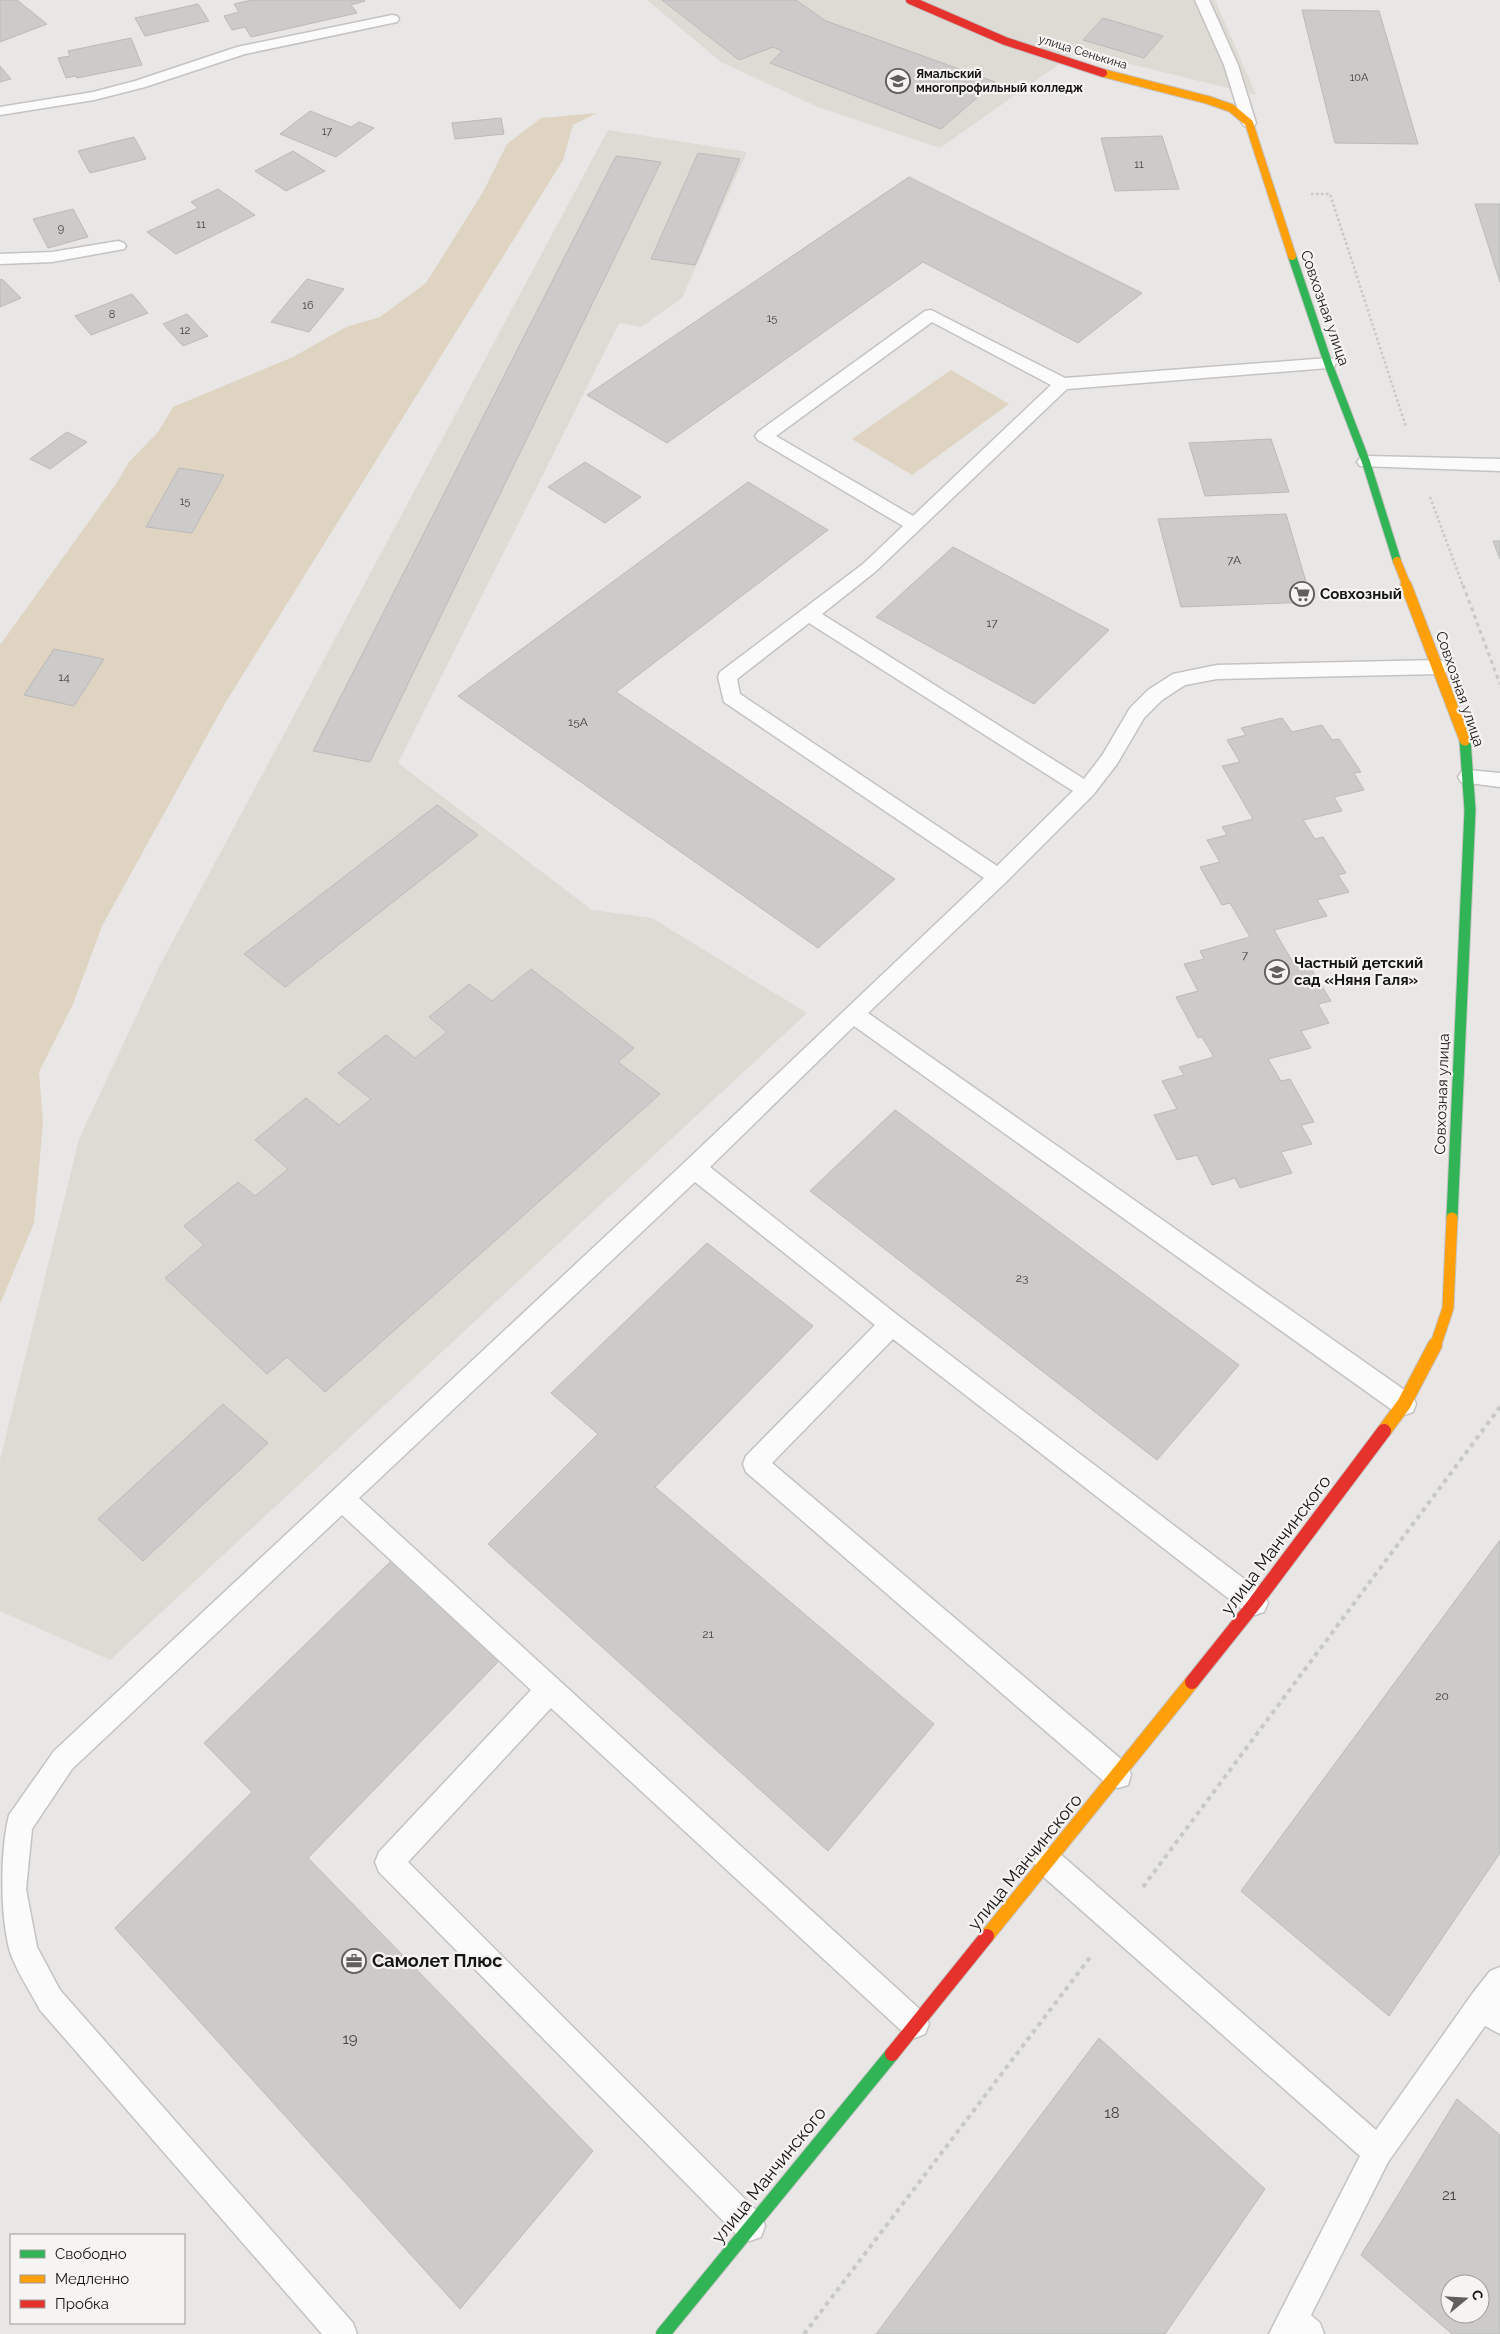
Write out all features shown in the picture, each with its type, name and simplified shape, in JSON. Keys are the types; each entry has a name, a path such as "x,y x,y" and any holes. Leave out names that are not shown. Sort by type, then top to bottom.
{"street":[{"name":"улица Сенькина","path":"910,0 951,20 1064,63 1208,100 1231,108 1249,124"},
{"name":"Совхозная улица","path":"1249,124 1328,363 1366,462 1394,554 1439,667 1467,747 1470,810 1448,1308 1433,1351 1404,1404"},
{"name":"улица Манчинского","path":"663,2334 1118,1775 1255,1603 1404,1404"}],"lane":[{"path":"1202,0 1231,65 1249,124"},
{"path":"0,110 94,96 140,84 242,50 392,19"},
{"path":"0,259 52,257 118,246"},
{"path":"914,525 764,436 932,315 1062,384 1328,363"},
{"path":"998,877 732,697 727,677 869,568 1062,384"},
{"path":"1366,462 1500,465"},
{"path":"810,615 1086,790"},
{"path":"342,2334 50,2000 24,1951 12,1889 19,1825 63,1760 694,1168 998,877 1086,790 1110,759 1136,713 1155,694 1180,680 1217,672 1439,667"},
{"path":"1468,776 1500,780"},
{"path":"853,1014 1404,1404"},
{"path":"694,1168 892,1324 1255,1603"},
{"path":"892,1324 755,1464 1118,1775"},
{"path":"341,1498 915,2024"},
{"path":"550,1689 389,1862 750,2226"},
{"path":"1048,1862 1378,2152"},
{"path":"1295,2329 1378,2152 1491,2012 1500,1981"}],"path":[{"path":"1271,194 1330,194 1417,462 1500,684"},
{"path":"804,2334 1117,1921 1500,1407"}],"shaded area":[{"name":"Ямальский многопрофильный колледж","path":"647,0 1215,0 1256,95 1139,66 1075,53 940,148 818,107 721,62"},
{"path":"597,113 573,125 563,160 224,705 102,926 73,1004 39,1072 43,1123 34,1223 0,1304 0,645 116,484 129,462 158,432 173,407 293,357 346,327 380,317 426,283 483,192 507,144 541,118"},
{"path":"608,130 747,152 682,298 641,327 619,323 398,763 592,910 652,918 807,1013 110,1660 0,1611 0,1460 79,1139 159,967"},
{"path":"951,370 1009,404 912,475 852,439"}],"building":[{"path":"0,0 17,0 47,24 0,42"},
{"path":"252,0 365,1 351,5 357,13 251,37 245,27 232,30 224,16 239,12 234,4"},
{"path":"662,0 796,0 826,21 995,82 941,129 770,63 782,51 773,47 739,60"},
{"path":"198,4 209,21 145,36 135,18"},
{"path":"1302,10 1379,11 1418,144 1335,143"},
{"path":"1103,18 1163,36 1144,58 1083,40"},
{"path":"131,38 142,65 77,78 75,76 66,78 58,58 70,56 68,51"},
{"path":"0,66 11,79 0,82"},
{"path":"310,111 351,127 359,122 374,128 336,157 280,134"},
{"path":"501,118 504,134 455,139 452,123"},
{"path":"1162,136 1179,189 1115,191 1101,138"},
{"path":"134,137 146,159 90,173 78,151"},
{"path":"293,151 325,171 286,191 255,171"},
{"path":"698,153 740,159 695,265 651,259"},
{"path":"616,156 661,162 370,762 313,751"},
{"path":"909,177 1142,293 1078,343 923,262 667,443 587,395"},
{"path":"218,189 255,215 176,254 147,232 198,208 191,202"},
{"path":"1475,204 1500,204 1500,282"},
{"path":"73,209 88,237 48,248 33,219"},
{"path":"2,279 21,298 0,307 0,280"},
{"path":"307,279 344,289 309,332 271,322"},
{"path":"132,294 148,313 91,335 75,316"},
{"path":"187,314 208,336 183,346 163,324"},
{"path":"67,432 87,442 50,469 30,459"},
{"path":"1271,439 1289,492 1205,496 1189,443"},
{"path":"585,462 641,497 605,523 548,487"},
{"path":"179,468 224,475 192,533 146,527"},
{"path":"748,482 828,530 616,692 895,879 818,948 458,696"},
{"path":"1286,514 1312,602 1181,607 1158,519"},
{"path":"1493,541 1500,541 1500,559"},
{"path":"953,547 1109,630 1034,704 876,617"},
{"path":"54,649 104,659 74,706 24,695"},
{"path":"1282,718 1292,732 1322,725 1332,740 1339,739 1361,772 1354,773 1364,790 1334,797 1342,811 1303,820 1315,839 1323,837 1346,873 1338,875 1349,892 1317,900 1327,916 1274,930 1295,966 1307,962 1331,1001 1318,1004 1329,1023 1301,1031 1311,1048 1268,1059 1281,1081 1290,1079 1314,1122 1301,1125 1312,1144 1281,1152 1292,1173 1240,1188 1235,1178 1212,1185 1197,1155 1177,1160 1154,1115 1177,1109 1162,1081 1184,1075 1179,1067 1214,1057 1202,1037 1198,1038 1176,997 1198,991 1184,964 1204,959 1200,951 1250,937 1230,903 1222,905 1200,867 1220,862 1207,840 1227,835 1222,827 1253,819 1222,766 1240,762 1227,740 1246,735 1241,728"},
{"path":"437,805 478,835 285,987 244,954"},
{"path":"531,969 634,1048 618,1062 660,1094 325,1392 287,1357 267,1374 165,1278 204,1245 184,1226 238,1182 255,1196 288,1169 255,1140 306,1098 339,1125 371,1099 338,1073 386,1035 415,1058 447,1032 429,1017 469,984 492,1001"},
{"path":"895,1110 1239,1365 1157,1460 810,1191"},
{"path":"707,1243 813,1326 655,1487 934,1724 828,1851 488,1544 598,1434 551,1393"},
{"path":"223,1404 268,1443 143,1561 98,1519"},
{"path":"1500,1540 1500,1853 1389,2016 1241,1891"},
{"path":"391,1561 499,1661 308,1858 593,2151 460,2309 115,1928 252,1792 204,1743"},
{"path":"1099,2038 1265,2189 1165,2334 876,2334"},
{"path":"1457,2099 1500,2135 1500,2334 1452,2334 1440,2324 1490,2324 1490,2274 1440,2274 1440,2324 1361,2255"}],"traffic: fast":[{"path":"1292,256 1328,363 1366,462 1397,561"},
{"path":"1452,1218 1470,810 1465,740"},
{"path":"663,2334 892,2054"}],"traffic: slow":[{"path":"1103,73 1208,100 1231,108 1249,123 1292,256"},
{"path":"1397,561 1439,667 1465,740"},
{"path":"1384,1431 1404,1404 1433,1351 1448,1308 1452,1218"},
{"path":"987,1936 1192,1682"}],"traffic: jam":[{"path":"910,0 957,22 1005,41 1054,59 1103,73"},
{"path":"1192,1682 1255,1603 1384,1431"},
{"path":"892,2054 987,1936"}],"place":[{"name":"Ямальский многопрофильный колледж","path":"898,81"},
{"name":"Совхозный","path":"1302,594"},
{"name":"Частный детский сад «Няня Галя»","path":"1277,972"},
{"name":"Самолет Плюс","path":"354,1961"}]}
